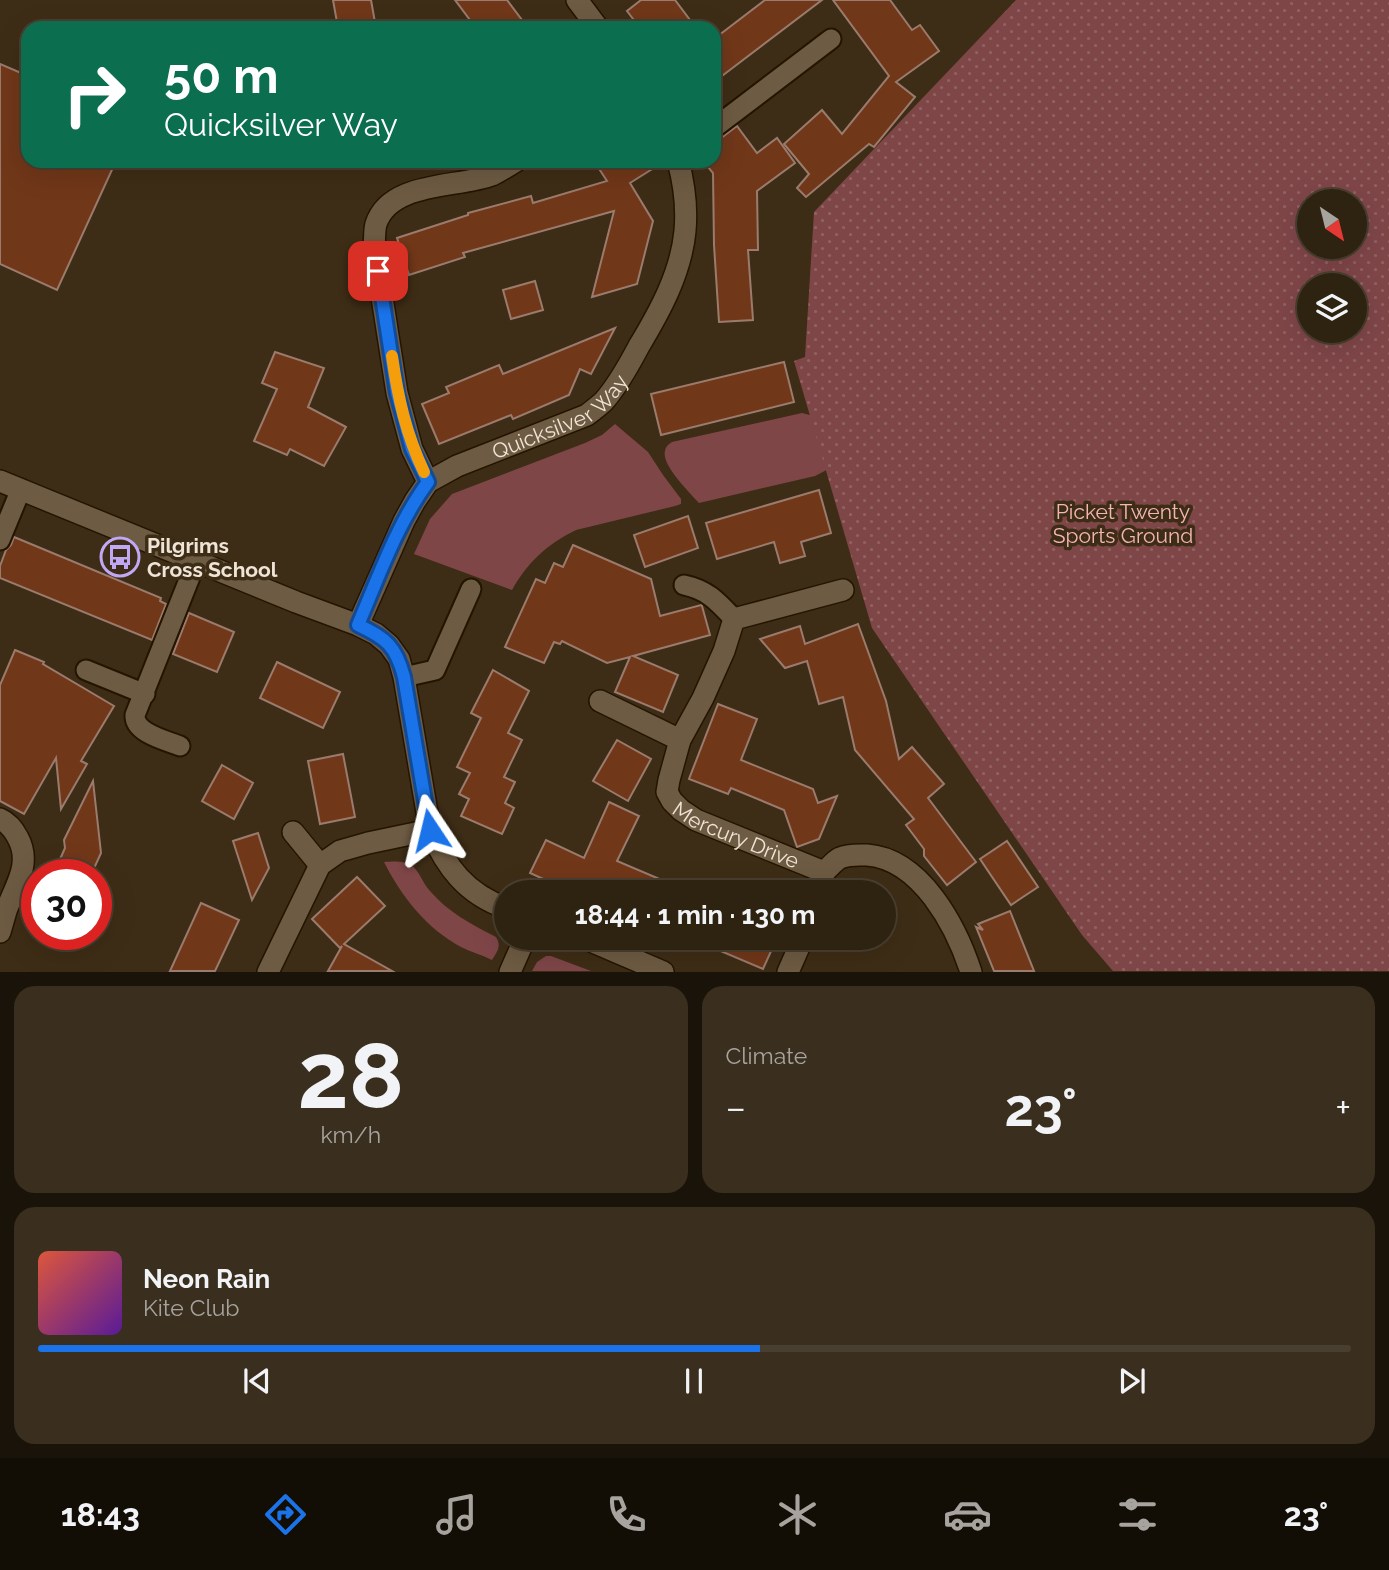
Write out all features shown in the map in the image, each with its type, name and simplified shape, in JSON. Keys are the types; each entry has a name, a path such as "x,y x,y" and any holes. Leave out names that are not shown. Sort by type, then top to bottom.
{"street":[{"path":"577,0 593,21"},
{"path":"428,482 412,449 397,393 374,246 376,225 383,210 396,199 416,190 491,175 504,168"},
{"name":"Quicksilver Way","path":"358,625 404,521 428,482 457,466 587,415 614,388 649,330 677,271 685,232 680,168"},
{"path":"0,481 376,634 399,659 430,830 440,853 461,881 494,903"},
{"path":"734,619 843,590"},
{"name":"Mercury Drive","path":"734,619 724,651 680,740 667,792 681,810 696,820 817,880"},
{"path":"600,701 680,740"},
{"path":"0,819 8,823 16,833 23,846 24,859 23,872 0,932"},
{"path":"268,971 320,865 340,851 430,830"},
{"path":"293,832 320,865"},
{"name":"Mercury Drive","path":"822,880 839,858 854,854 873,856 909,870 921,882 944,915 964,950 971,971"},
{"path":"510,971 520,950"},
{"path":"613,950 663,971"},
{"path":"788,971 798,950"}],"lane":[{"path":"721,123 831,38"},
{"path":"0,540 21,489"},
{"path":"180,746 140,729 135,722 135,715 196,562"},
{"path":"684,584 700,588 734,619"},
{"path":"404,677 435,670 471,589"},
{"path":"86,670 145,694"}],"green space":[{"name":"Picket Twenty Sports Ground","path":"1016,0 1389,0 1389,971 1113,971 1082,935 872,628 794,361 805,357 814,212"},
{"path":"802,413 892,436 815,476 699,503 667,464 665,451 672,442"},
{"path":"615,424 648,452 681,499 681,504 576,530 539,555 524,571 512,590 414,554 430,519 452,494 585,443 602,435"},
{"path":"384,862 411,865 445,906 494,936 494,950 498,950 492,960 461,947 437,931 416,911"},
{"path":"546,956 591,971 532,971 537,962"}],"building":[{"path":"333,0 371,0 375,21 337,21"},
{"path":"455,0 507,0 523,21 471,21"},
{"path":"641,0 675,0 691,21 635,21 627,11"},
{"path":"765,0 822,0 721,77 721,34"},
{"path":"833,0 890,0 912,30 920,25 939,51 896,82 915,97 874,147 869,144 806,197 797,188 809,174 784,144 822,110 842,134 889,76"},
{"path":"0,64 21,73 21,168 113,168 57,290 0,264"},
{"path":"737,126 757,153 777,138 795,163 757,191 758,250 748,250 753,320 719,322 713,173 709,168 721,168 721,138"},
{"path":"599,168 654,168 630,183 653,221 637,284 592,297 614,211 463,253 465,257 409,275 397,238 468,213 531,196 533,203 607,181"},
{"path":"535,281 543,310 511,319 503,290"},
{"path":"615,328 591,374 580,369 569,395 513,419 511,415 439,444 422,404 449,393 446,387 499,365 503,374"},
{"path":"275,352 324,368 308,407 346,427 324,466 290,449 287,455 254,441 277,389 262,383"},
{"path":"784,362 794,402 661,435 651,394"},
{"path":"819,490 831,533 801,542 805,556 780,563 774,542 717,559 706,523"},
{"path":"688,516 698,548 645,567 634,535"},
{"path":"14,537 161,598 160,601 166,604 152,640 0,578 0,566"},
{"path":"573,545 651,579 660,616 702,606 710,635 633,656 678,675 663,712 615,692 630,657 607,663 562,641 560,644 554,642 544,663 505,647 536,579 545,583 554,563 563,567"},
{"path":"189,613 234,632 217,672 173,654"},
{"path":"858,624 886,701 899,759 912,747 944,784 928,798 976,862 947,885 924,856 924,849 906,825 914,819 855,750 843,697 819,704 807,661 785,668 760,639 800,626 805,644"},
{"path":"15,650 44,662 43,664 114,706 81,761 87,764 61,809 56,758 24,814 0,801 0,685"},
{"path":"277,662 340,692 323,728 260,698"},
{"path":"493,670 529,691 508,733 522,740 504,777 515,782 505,803 514,808 502,834 461,816 469,799 459,794 470,773 457,767 481,718 471,713"},
{"path":"718,704 757,719 741,760 813,789 818,803 837,796 819,839 797,847 784,810 731,788 728,794 689,779"},
{"path":"617,740 651,759 628,801 593,781"},
{"path":"343,754 355,817 320,824 308,761"},
{"path":"222,765 253,783 234,819 202,801"},
{"path":"93,781 101,853 98,859 60,859 65,848 64,840"},
{"path":"609,802 639,816 617,861 662,880 545,880 530,873 546,840 584,858"},
{"path":"258,833 269,868 252,900 233,841"},
{"path":"1007,841 1038,887 1011,905 980,859"},
{"path":"357,877 385,906 344,944 392,971 328,971 342,946 340,948 312,919"},
{"path":"201,903 239,920 215,971 170,971"},
{"path":"1010,911 1034,971 994,971 976,927 983,930 978,924"},
{"path":"718,950 772,950 763,969"}],"slow traffic":[{"path":"392,356 397,393 406,428 412,449 424,472"}],"place":[{"name":"Pilgrims Cross School","path":"120,557"}],"route":[{"path":"378,271 397,393 412,449 428,482 404,521 358,625 376,634 399,659 430,830"}]}
